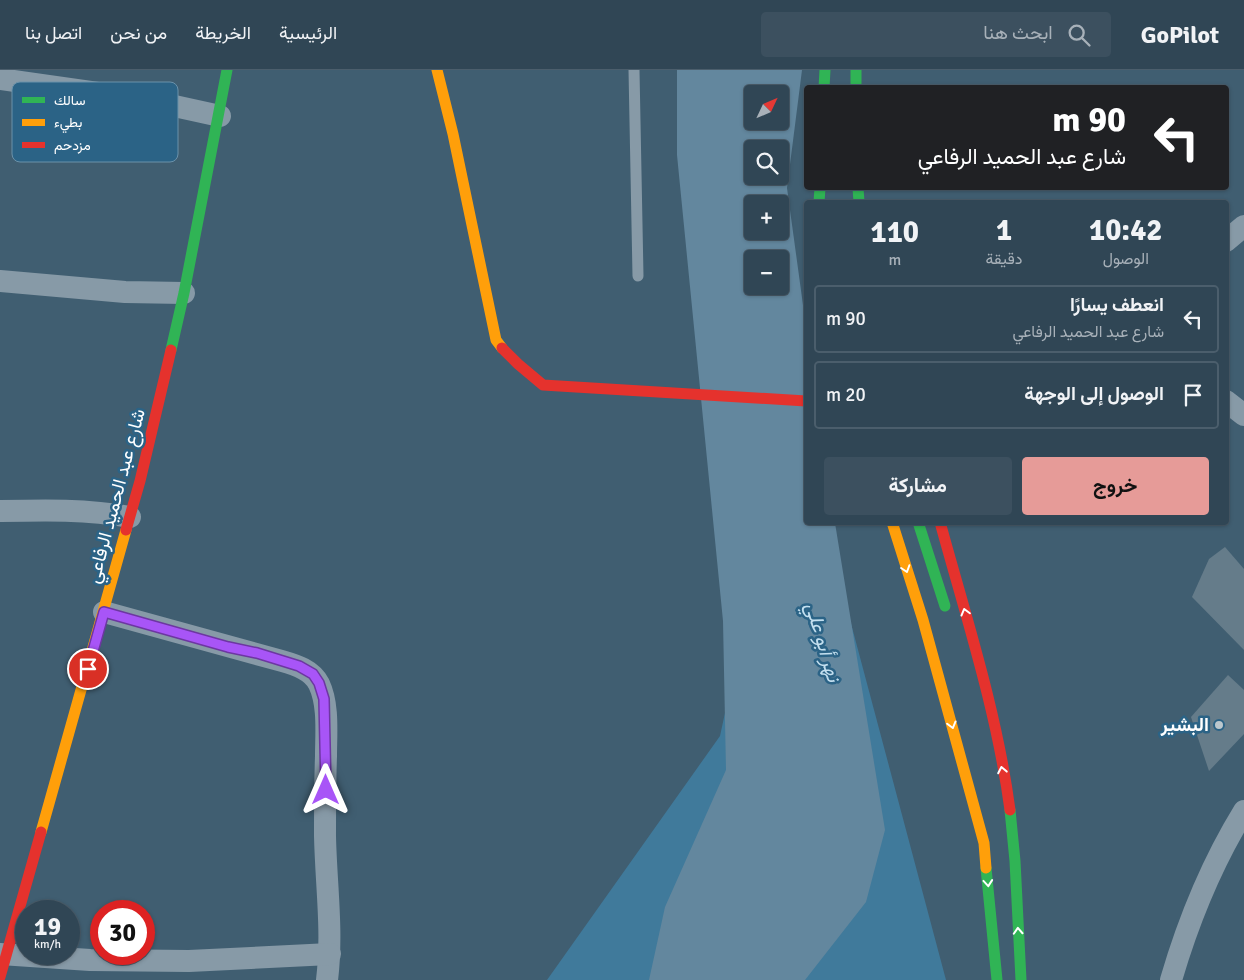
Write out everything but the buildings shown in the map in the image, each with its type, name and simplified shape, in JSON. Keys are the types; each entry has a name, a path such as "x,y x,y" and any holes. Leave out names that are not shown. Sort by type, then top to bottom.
{"street":[{"name":"شارع عبد الحميد الرفاعي","path":"0,977 4,954 130,517 184,293 228,70"},
{"path":"437,70 453,134 496,340 509,358 523,371 543,384 804,401"},
{"path":"824,85 825,70"},
{"path":"856,70 856,85"},
{"path":"0,79 21,82"},
{"path":"178,107 220,116"},
{"path":"1229,238 1244,226"},
{"path":"0,281 125,292 184,293"},
{"path":"1229,403 1244,415"},
{"path":"0,511 55,510 105,512 130,517"},
{"path":"893,525 922,620 984,843 996,980"},
{"path":"919,525 948,614"},
{"path":"941,525 992,718 1014,844 1020,980"},
{"path":"104,612 299,666 313,674 319,683 324,699 326,728 325,837 330,954 327,980"},
{"path":"971,677 992,718"},
{"path":"1171,980 1182,943 1196,908 1222,850 1244,811"},
{"path":"4,954 90,960 169,962 330,954"}],"lane":[{"path":"634,70 638,276"}],"shaded area":[{"path":"771,500 837,571 946,980 547,980 720,736"}],"water":[{"name":"نهر أبو علي","path":"677,70 802,70 789,172 789,140 744,140 744,185 787,185 788,195 744,195 744,240 789,240 789,203 804,312 804,525 835,525 885,830 866,902 805,980 649,980 665,907 726,770 723,621 677,155"}],"traffic: fast":[{"path":"171,350 184,293 227,70"},
{"path":"824,85 825,70"},
{"path":"856,70 856,85"},
{"path":"819,200 820,190"},
{"path":"858,190 859,200"},
{"path":"919,525 945,606"},
{"path":"1010,810 1015,861 1021,980"},
{"path":"986,868 997,980"}],"traffic: slow":[{"path":"437,70 453,134 496,340 502,348"},
{"path":"893,525 923,620 984,843 986,868"},
{"path":"41,832 126,530"}],"traffic: jam":[{"path":"502,348 543,385 804,401"},
{"path":"126,530 140,481 171,350"},
{"path":"941,525 989,701 1010,810"},
{"path":"0,977 41,832"}],"place":[{"name":"البشير","path":"1219,725"}],"route":[{"path":"88,669 104,612 299,666 313,674 319,683 324,699 326,790"}]}
